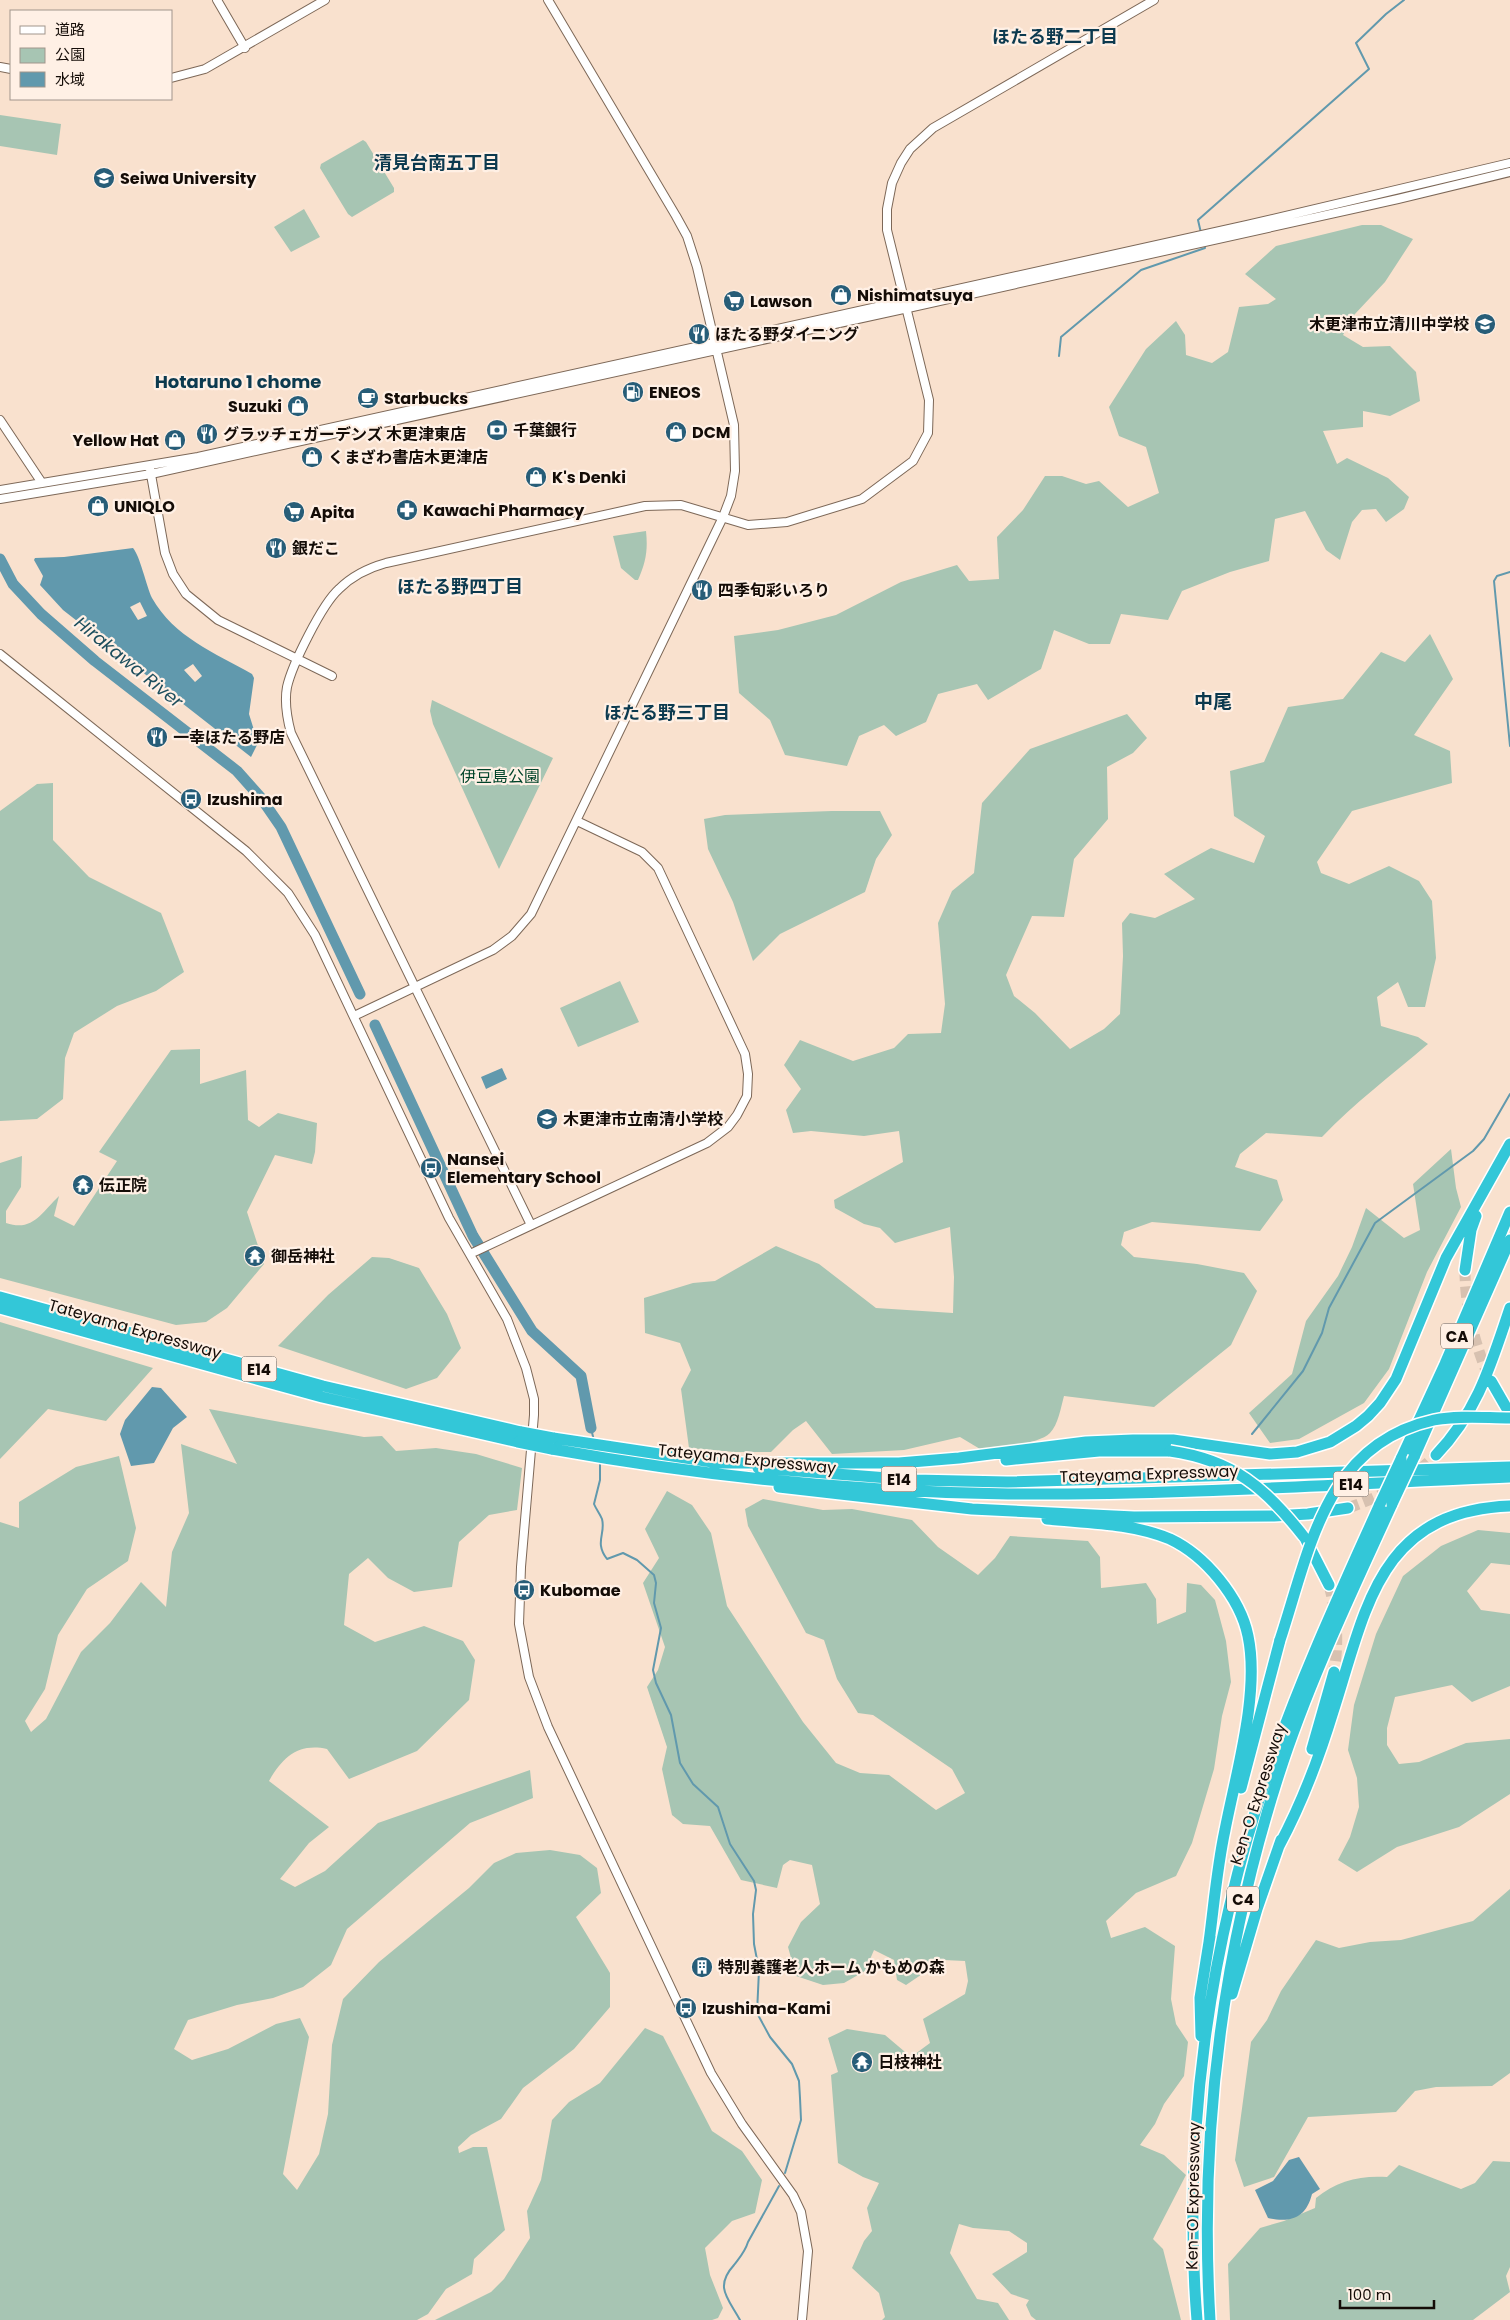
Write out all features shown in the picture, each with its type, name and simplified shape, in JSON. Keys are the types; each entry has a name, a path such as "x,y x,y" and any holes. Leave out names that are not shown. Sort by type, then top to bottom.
{"highway":[{"path":"712,1468 899,1462 986,1455 1086,1442 1173,1440 1270,1454 1297,1452 1330,1442 1368,1416 1380,1404 1396,1379 1446,1258 1510,1144"},
{"path":"1465,1270 1471,1230 1495,1170"},
{"name":"CA","path":"1399,1476 1401,1459 1449,1356 1510,1212"},
{"name":"CA","path":"1399,1476 1414,1457 1510,1240"},
{"name":"Tateyama Expressway","path":"0,1297 324,1386 519,1437"},
{"name":"Tateyama Expressway","path":"0,1308 322,1397 519,1437 582,1449 712,1468 905,1490 1007,1494 1095,1493 1510,1478"},
{"path":"1436,1455 1461,1425 1479,1395 1510,1308"},
{"path":"1491,1381 1510,1414"},
{"path":"1209,1942 1248,1756 1280,1640 1321,1517 1343,1478 1361,1457 1386,1439 1434,1420 1453,1417 1510,1418"},
{"path":"899,1462 957,1463 1099,1451 1170,1451 1194,1454 1232,1469 1254,1483 1275,1501 1304,1537 1329,1585"},
{"name":"Tateyama Expressway","path":"712,1468 1007,1482 1510,1467"},
{"path":"712,1468 797,1491 972,1510 1134,1517 1265,1516 1308,1514 1348,1508"},
{"name":"Ken-O Expressway","path":"1197,2320 1194,2255 1196,2138 1206,2043 1220,1952 1254,1818 1302,1680 1380,1504 1399,1476"},
{"name":"Ken-O Expressway","path":"1210,2320 1206,2241 1209,2136 1231,1955 1241,1908 1279,1772 1328,1646 1392,1504 1399,1476"},
{"path":"1279,1846 1306,1792 1364,1612 1372,1592 1390,1562 1408,1543 1443,1521 1470,1511 1510,1506"},
{"path":"1011,1511 1019,1516 1138,1530 1169,1539 1201,1560 1224,1585 1235,1603 1248,1636 1251,1679 1239,1759 1220,1851 1200,1998 1202,2042 1195,2106 1196,2138"},
{"path":"1220,2039 1228,2022 1233,1990 1256,1909 1300,1787 1334,1672"}],"street":[{"path":"217,0 245,48"},
{"path":"172,78 205,69 245,48 325,0"},
{"path":"354,1016 493,950 512,936 538,903 724,517 733,484 736,436 731,408 697,267 687,236 548,0"},
{"path":"531,1225 291,733 286,709 287,688 298,660 320,615 338,589 351,578 374,566 645,506 681,505 748,525 771,524 851,504 867,496 913,462 928,433 929,400 888,230 887,209 893,179 910,149 933,128 1154,0"},
{"path":"0,490 150,470 1239,226 1510,163"},
{"path":"0,499 150,470 717,350 1398,199 1510,172"},
{"path":"0,420 42,483"},
{"path":"150,470 165,553 173,574 186,594 202,610 218,620 332,676"},
{"path":"0,654 232,839 269,872 288,893 311,927 428,1175 515,1338 526,1368 534,1400 519,1615 524,1655 532,1689 548,1727 711,2073 742,2124 797,2204 806,2229 808,2251 802,2320"},
{"path":"470,1254 718,1136 737,1115 747,1096 749,1083 745,1054 739,1038 658,868 642,852 577,820"}],"green space":[{"path":"0,115 61,124 57,155 0,146"},
{"path":"363,140 394,188 394,192 352,217 348,214 320,168 321,164"},
{"path":"304,209 320,237 291,252 274,227"},
{"path":"1362,225 1381,225 1413,239 1385,282 1354,315 1343,335 1363,347 1390,346 1416,372 1420,401 1390,416 1363,411 1363,427 1323,431 1337,464 1347,458 1388,478 1409,497 1404,509 1386,522 1376,509 1362,510 1352,522 1340,560 1326,550 1305,511 1275,519 1269,561 1230,572 1182,591 1168,620 1121,614 1110,644 1089,644 1054,630 1041,669 988,700 977,684 938,694 926,722 896,736 884,725 859,736 847,766 785,755 770,720 739,693 734,636 778,630 836,615 901,582 957,565 969,581 999,579 997,537 1023,510 1045,476 1062,476 1086,484 1099,481 1128,507 1159,493 1146,447 1119,436 1109,407 1146,349 1176,321 1185,335 1186,355 1212,363 1228,352 1239,307 1268,304 1276,299 1245,274 1276,246"},
{"path":"646,531 645,562 638,580 635,580 621,568 613,536"},
{"path":"1430,634 1453,679 1414,735 1450,751 1452,783 1352,811 1317,862 1321,873 1349,884 1389,866 1419,881 1432,901 1436,958 1425,1007 1408,1007 1398,982 1377,997 1381,1026 1418,1037 1428,1044 1360,1101 1322,1137 1266,1133 1240,1154 1235,1167 1277,1180 1283,1200 1260,1231 1152,1222 1124,1232 1121,1245 1134,1257 1197,1264 1244,1273 1257,1291 1231,1345 1154,1407 1064,1396 1053,1430 1044,1437 1017,1445 980,1449 960,1437 904,1450 832,1454 806,1421 793,1430 771,1452 734,1452 689,1448 681,1389 691,1370 680,1343 645,1333 644,1298 693,1283 715,1281 776,1246 819,1264 876,1308 953,1313 954,1277 950,1227 895,1243 880,1228 864,1224 835,1208 834,1200 903,1162 899,1131 864,1136 811,1131 793,1133 786,1110 801,1089 784,1065 800,1040 853,1061 894,1048 908,1034 941,1033 945,1004 938,923 952,891 974,873 982,803 1030,749 1127,714 1147,738 1133,753 1107,767 1108,819 1074,859 1064,917 1032,916 1006,975 1014,996 1035,1013 1070,1049 1104,1029 1120,1014 1123,956 1122,923 1130,913 1155,918 1195,899 1164,874 1211,848 1254,863 1265,836 1234,816 1230,771 1264,762 1288,707 1343,699 1381,652 1405,662"},
{"name":"伊豆島公園","path":"432,700 553,758 499,869 433,724 430,711"},
{"path":"53,783 53,840 89,877 161,913 184,972 156,991 117,1006 74,1033 65,1058 63,1099 37,1119 0,1121 0,811 37,784"},
{"path":"880,811 892,835 876,859 865,892 780,934 753,961 733,902 708,849 704,819 725,815"},
{"path":"620,981 639,1022 578,1047 560,1008"},
{"path":"200,1049 200,1084 246,1070 248,1120 259,1127 278,1113 317,1123 315,1152 312,1164 275,1155 247,1212 264,1264 227,1308 206,1322 176,1325 0,1278 0,1163 22,1156 21,1187 6,1211 6,1223 23,1225 30,1223 59,1196 54,1216 74,1226 117,1161 99,1152 171,1050"},
{"path":"1451,1149 1456,1188 1461,1207 1427,1272 1389,1369 1364,1403 1299,1439 1270,1443 1249,1413 1292,1374 1306,1321 1338,1276 1352,1247 1366,1208 1404,1238 1420,1230 1413,1184"},
{"path":"372,1257 389,1258 419,1268 447,1314 461,1348 437,1378 406,1389 278,1346 328,1295"},
{"path":"0,1322 153,1368 106,1421 48,1409 0,1459"},
{"path":"209,1409 364,1437 382,1436 396,1451 436,1448 476,1454 522,1468 517,1510 489,1515 459,1542 452,1587 414,1592 388,1578 368,1558 349,1574 344,1625 375,1642 424,1626 463,1641 475,1660 469,1700 417,1751 349,1779 327,1749 308,1748 292,1754 286,1759 274,1772 269,1781 329,1827 309,1843 280,1879 295,1887 325,1871 378,1823 530,1770 533,1798 470,1823 347,1929 331,1965 303,1987 273,1998 237,2005 188,2020 174,2049 192,2060 228,2049 276,2024 300,2018 309,2037 283,2174 297,2190 319,2154 328,2114 332,2045 343,1999 379,1962 469,1888 494,1863 516,1853 550,1850 580,1855 597,1868 601,1893 576,1917 610,1973 610,2007 574,2049 523,2088 501,2119 471,2135 458,2147 459,2153 473,2147 487,2147 505,2230 474,2259 472,2274 446,2289 428,2314 417,2320 0,2320 0,1522 19,1528 19,1502 76,1467 119,1456 136,1528 128,1561 87,1589 58,1635 45,1689 25,1721 31,1732 46,1719 81,1652 110,1623 141,1582 166,1607 172,1552 189,1513 181,1444 237,1464"},
{"path":"667,1491 692,1505 711,1533 727,1606 803,1722 836,1763 860,1773 889,1775 936,1810 965,1793 952,1769 873,1715 858,1713 837,1679 824,1640 806,1633 748,1526 745,1509 763,1499 823,1510 852,1509 912,1520 938,1547 978,1575 995,1558 1010,1536 1088,1541 1100,1557 1101,1588 1146,1583 1156,1599 1157,1624 1186,1612 1187,1583 1201,1585 1215,1600 1226,1641 1231,1682 1222,1716 1214,1769 1192,1843 1176,1876 1136,1893 1106,1921 1111,1938 1145,1927 1175,1946 1171,1999 1176,2024 1188,2042 1184,2076 1164,2104 1155,2124 1140,2145 1164,2155 1186,2175 1153,2239 1163,2249 1181,2320 1036,2320 1031,2316 1026,2305 1029,2300 1011,2294 992,2274 1027,2252 1027,2243 1009,2231 973,2228 959,2224 950,2253 977,2299 998,2303 1009,2320 882,2320 885,2317 879,2293 852,2268 864,2241 872,2231 867,2208 879,2183 863,2177 838,2163 831,2075 838,2072 828,2038 847,2029 885,2035 911,2057 930,2043 923,2019 965,1994 968,1981 965,1961 943,1960 906,1985 897,1980 894,1960 874,1950 865,1971 844,1983 823,1985 796,1976 788,1947 801,1922 820,1904 812,1865 790,1860 783,1865 777,1888 741,1880 710,1826 683,1824 672,1815 662,1769 667,1747 647,1687 658,1670 665,1647 643,1583 659,1558 645,1529"},
{"path":"1478,1530 1510,1533 1510,1565 1491,1563 1467,1591 1481,1610 1510,1614 1510,1686 1472,1702 1452,1685 1395,1697 1387,1728 1387,1745 1399,1764 1419,1762 1466,1743 1510,1739 1510,1794 1459,1827 1397,1847 1357,1872 1338,1860 1350,1837 1359,1807 1357,1778 1348,1750 1354,1705 1376,1634 1403,1576 1441,1546"},
{"path":"1510,1889 1510,2073 1492,2086 1436,2087 1415,2091 1396,2112 1308,2117 1274,2177 1244,2187 1235,2160 1251,2042 1267,2020 1281,1991 1316,1940 1339,1948 1370,1942 1401,1940 1473,1921"},
{"path":"645,2028 663,2036 712,2131 742,2151 762,2180 755,2213 732,2221 705,2248 710,2275 723,2308 718,2318 712,2320 435,2320 491,2292 504,2279 530,2238 527,2211 541,2180 552,2120 569,2102 600,2083"},
{"path":"1493,2161 1510,2162 1510,2267 1506,2276 1510,2292 1473,2320 1230,2320 1228,2264 1260,2228 1284,2221 1315,2208 1316,2198 1340,2183 1358,2178 1387,2177 1399,2165 1461,2189 1475,2183"}],"water":[{"path":"133,548 152,598 161,612 196,643 252,674 254,678 249,714 258,743 251,757 63,610 40,585 43,576 34,560 35,558 64,557","holes":["140,602 147,616 138,620 130,607","193,664 202,676 195,682 184,670"]},
{"path":"502,1068 507,1079 486,1089 481,1077"},
{"path":"152,1387 161,1388 187,1417 173,1428 154,1463 131,1466 120,1434 125,1420"},
{"path":"1299,2157 1320,2189 1312,2194 1306,2209 1296,2217 1284,2220 1268,2218 1255,2190 1273,2181 1289,2160"}],"waterway":[{"path":"1201,233 1198,220 1369,69 1356,43 1386,14 1404,0"},
{"path":"1059,356 1061,337 1141,270 1205,248 1204,244"},
{"name":"Hirakawa River","path":"0,559 13,584 41,614 95,661 237,771 261,798 281,827 360,994"},
{"path":"1510,572 1497,576 1494,581 1510,746"},
{"name":"Hirakawa River","path":"375,1025 473,1236 532,1331 581,1376 591,1428"},
{"path":"1252,1434 1303,1371 1322,1333 1329,1308 1375,1223 1473,1151 1484,1139 1510,1094"},
{"name":"Hirakawa River","path":"591,1428 594,1441"},
{"name":"Hirakawa River","path":"600,1462 600,1480 594,1504 603,1524 601,1543 603,1553 607,1559 623,1553 637,1560 654,1575 656,1583 654,1603 661,1628 653,1670 656,1683 671,1715 680,1763 693,1784 718,1807 730,1844 754,1881 756,1890 753,1914 754,1944 759,1970 757,2013 770,2037 792,2064 799,2081 801,2120 785,2173"},
{"name":"Hirakawa River","path":"740,2320 725,2292 725,2280 744,2252 779,2186"}],"tunnel":[{"path":"1465,1270 1465,1284 1472,1326 1490,1380"},
{"path":"1348,1508 1374,1498 1405,1481 1436,1455"},
{"path":"1329,1585 1336,1628 1334,1672"}],"place":[{"name":"Seiwa University","path":"104,178"},
{"name":"Nishimatsuya","path":"841,295"},
{"name":"Lawson","path":"734,301"},
{"name":"木更津市立清川中学校","path":"1485,324"},
{"name":"ほたる野ダイニング","path":"699,334"},
{"name":"ENEOS","path":"633,392"},
{"name":"Starbucks","path":"368,398"},
{"name":"Suzuki","path":"298,406"},
{"name":"千葉銀行","path":"497,430"},
{"name":"DCM","path":"676,432"},
{"name":"グラッチェガーデンズ 木更津東店","path":"207,434"},
{"name":"Yellow Hat","path":"175,440"},
{"name":"くまざわ書店木更津店","path":"312,457"},
{"name":"K's Denki","path":"536,477"},
{"name":"UNIQLO","path":"98,506"},
{"name":"Kawachi Pharmacy","path":"407,510"},
{"name":"Apita","path":"294,512"},
{"name":"銀だこ","path":"276,548"},
{"name":"四季旬彩いろり","path":"702,590"},
{"name":"一幸ほたる野店","path":"157,737"},
{"name":"Izushima","path":"191,799"},
{"name":"木更津市立南清小学校","path":"547,1119"},
{"name":"Nansei Elementary School","path":"431,1168"},
{"name":"伝正院","path":"83,1185"},
{"name":"御岳神社","path":"255,1256"},
{"name":"Kubomae","path":"524,1590"},
{"name":"特別養護老人ホーム かもめの森","path":"702,1967"},
{"name":"Izushima-Kami","path":"686,2008"},
{"name":"日枝神社","path":"862,2062"}],"district":[{"name":"ほたる野二丁目","path":"1055,36"},
{"name":"清見台南五丁目","path":"437,162"},
{"name":"Hotaruno 1 chome","path":"238,381"},
{"name":"ほたる野四丁目","path":"460,586"},
{"name":"中尾","path":"1213,701"},
{"name":"ほたる野三丁目","path":"667,712"}]}
